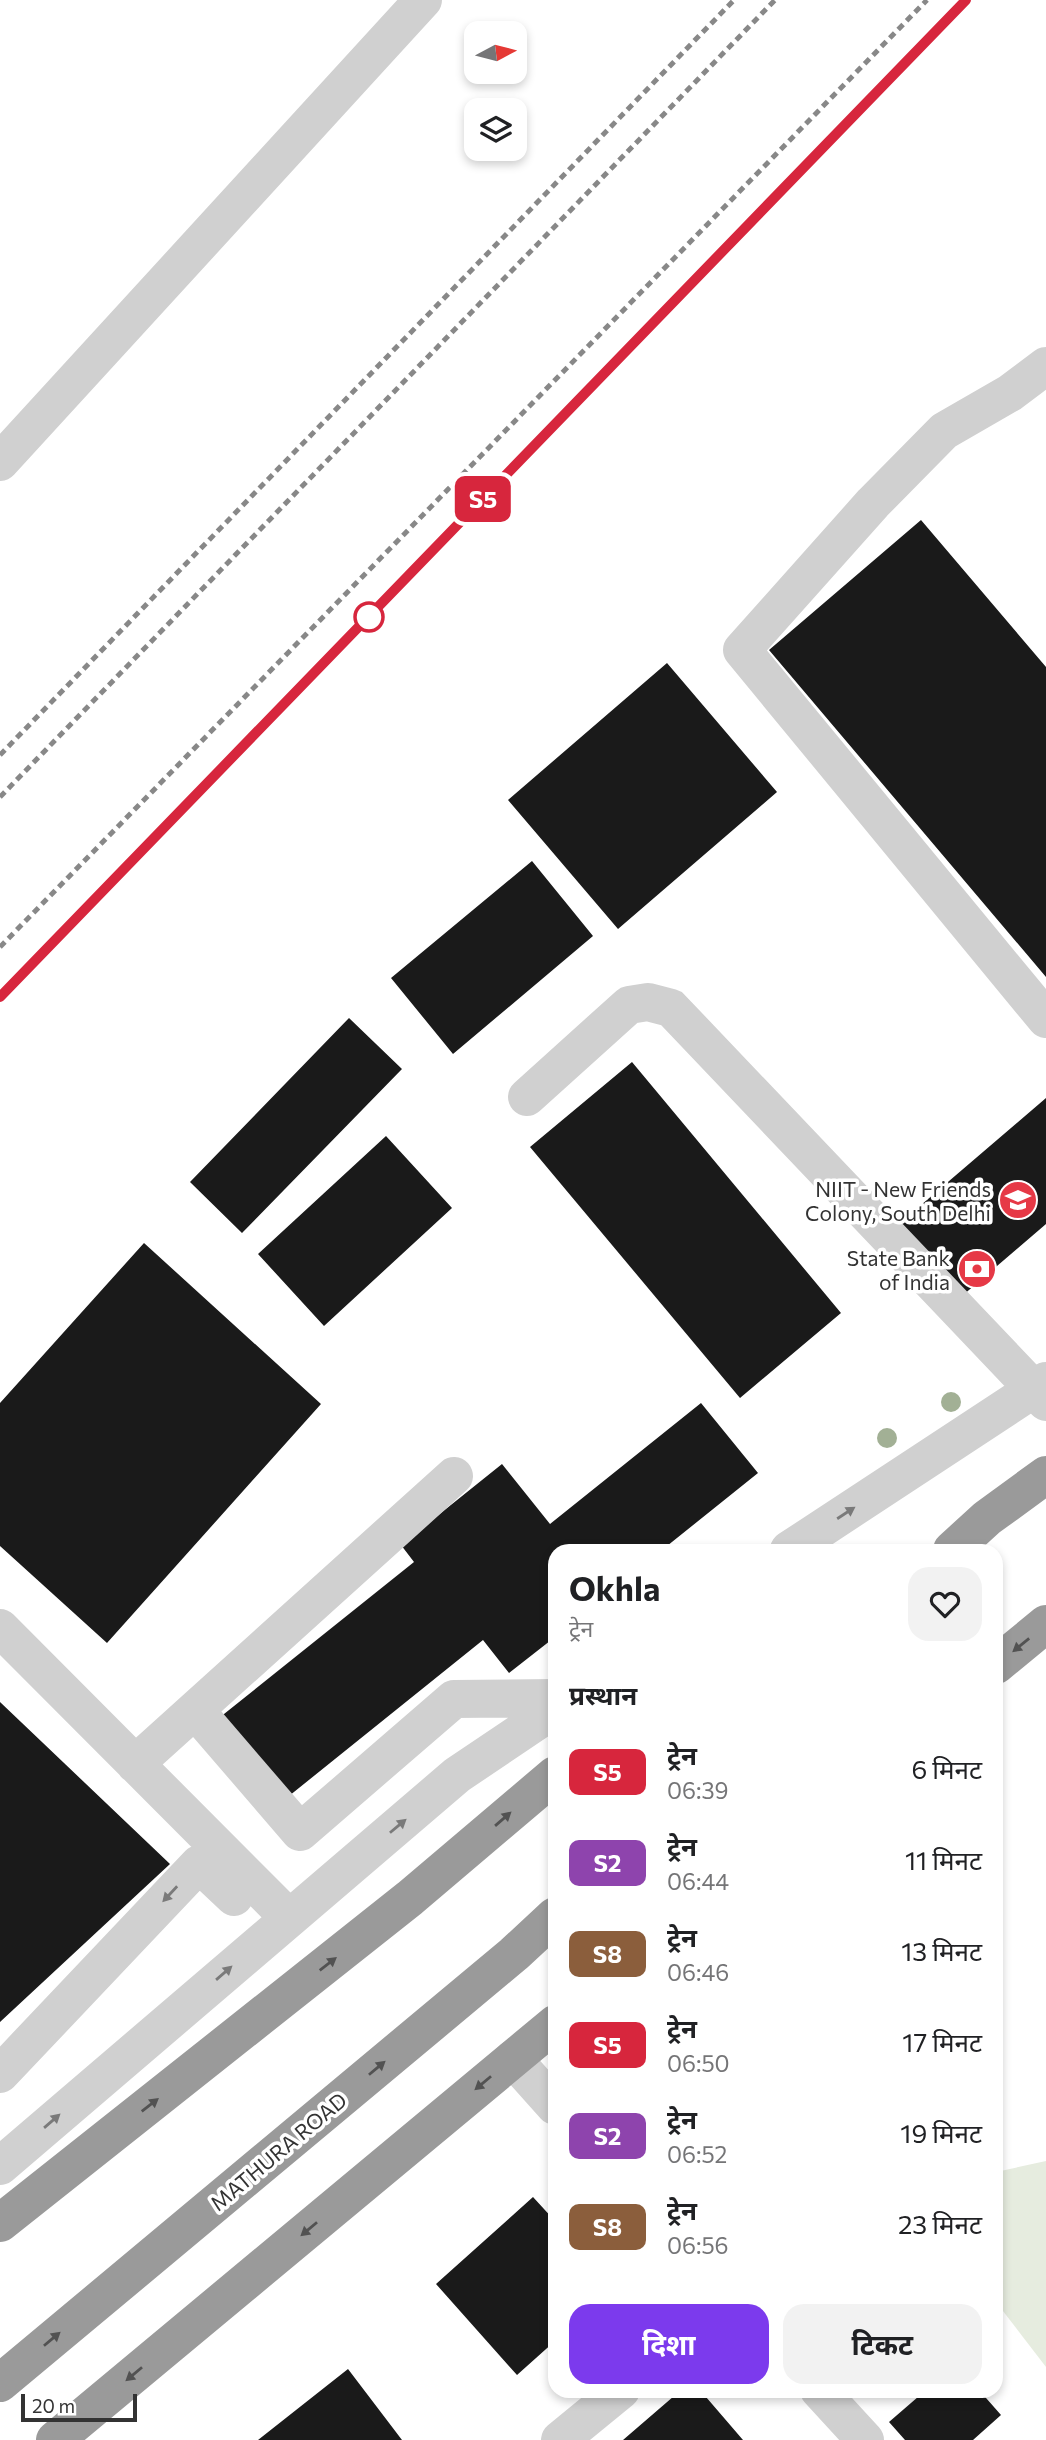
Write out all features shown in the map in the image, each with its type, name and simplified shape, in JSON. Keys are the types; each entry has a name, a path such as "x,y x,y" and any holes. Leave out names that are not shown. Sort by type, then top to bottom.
{"highway":[{"path":"959,1544 987,1518 1046,1475"},
{"path":"937,1544 987,1518"},
{"path":"1003,1659 1046,1624"},
{"path":"0,2223 410,1898 548,1781"},
{"name":"MATHURA ROAD","path":"0,2383 514,1954 548,1922"},
{"path":"55,2440 548,2030"}],"street":[{"path":"0,462 423,0"},
{"path":"1046,366 1010,393 944,431 873,503 742,650 1046,1019"},
{"path":"527,1097 629,1004 648,1002 671,1008 1042,1391 799,1544"},
{"path":"135,1764 454,1476"},
{"path":"0,1628 135,1764 280,1925"},
{"path":"0,1664 199,1864 280,1925"},
{"path":"195,1710 300,1832 454,1699 548,1698"},
{"path":"0,2166 457,1775 548,1714"},
{"path":"0,2074 199,1864"},
{"path":"513,2059 548,2098"},
{"path":"560,2440 611,2398"},
{"path":"826,2398 865,2440"}],"shaded area":[{"path":"1046,2161 1046,2367 1003,2311 1003,2170"}],"building":[{"path":"921,520 1046,667 1046,977 769,650"},
{"path":"667,663 777,792 618,929 508,800"},
{"path":"532,861 593,936 453,1054 391,978"},
{"path":"349,1018 402,1069 242,1233 190,1182"},
{"path":"632,1062 841,1313 740,1398 530,1147"},
{"path":"1046,1098 1046,1224 962,1296 900,1223"},
{"path":"386,1136 452,1208 324,1326 258,1254"},
{"path":"144,1243 321,1404 107,1643 0,1546 0,1403"},
{"path":"701,1403 758,1473 669,1544 548,1544 548,1642 509,1673 483,1640 284,1800 219,1718 414,1562 401,1545 502,1464 550,1524"},
{"path":"0,1702 170,1864 0,2022"},
{"path":"533,2197 548,2213 548,2347 517,2375 436,2284"},
{"path":"348,2369 402,2440 258,2440"},
{"path":"672,2398 707,2398 743,2440 623,2440"},
{"path":"917,2398 986,2398 1001,2415 973,2440 905,2440 889,2422"}],"railway":[{"path":"0,755 734,0"},
{"path":"0,797 775,0"},
{"path":"0,947 927,0"},
{"path":"0,997 966,0"}],"train":[{"name":"S5","path":"0,997 966,0"}],"place":[{"name":"NIIT - New Friends Colony, South Delhi","path":"1018,1200"},
{"name":"State Bank of India","path":"977,1269"}]}
